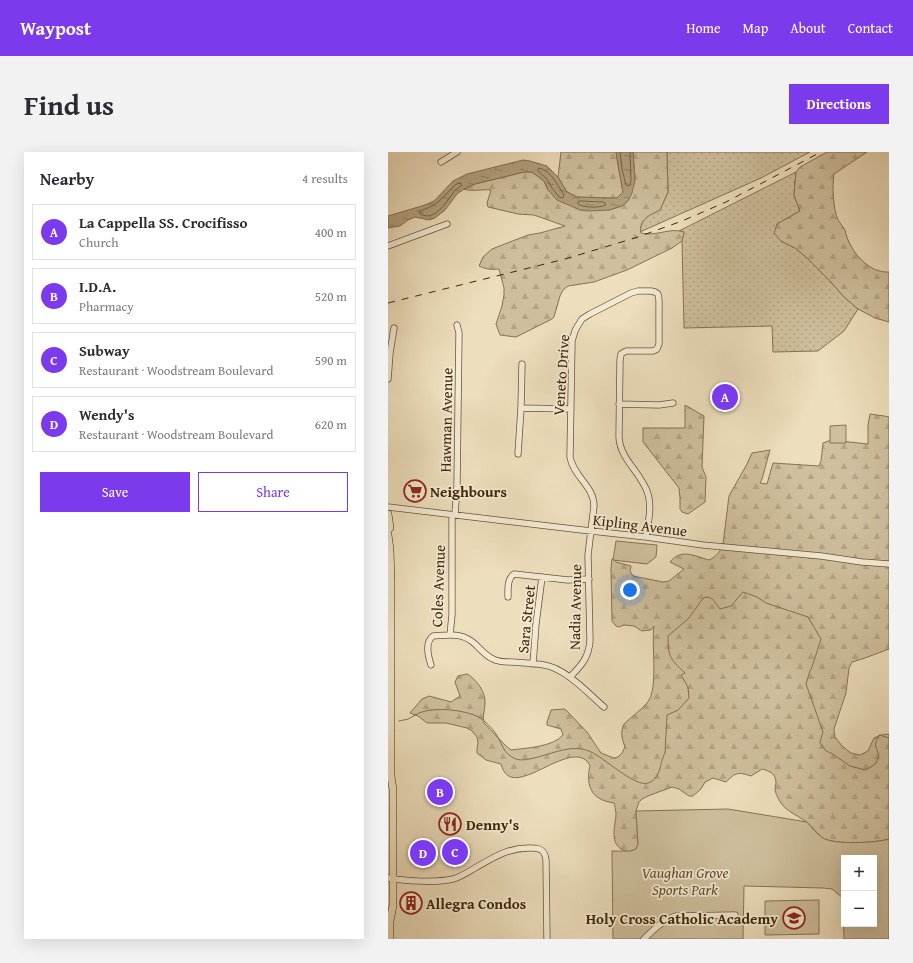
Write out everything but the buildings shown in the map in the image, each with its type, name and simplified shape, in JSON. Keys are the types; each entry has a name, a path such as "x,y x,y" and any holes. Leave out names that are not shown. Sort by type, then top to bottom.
{"main road":[{"path":"388,514 390,528 388,530"},
{"path":"388,535 390,550 390,776 393,790 391,813 391,879 393,906 390,921 390,939"},
{"path":"388,785 390,776"},
{"path":"388,911 390,921"}],"street":[{"path":"441,162 457,152"},
{"path":"388,246 447,224"},
{"name":"Veneto Drive","path":"591,531 594,506 593,499 590,491 575,469 570,453 572,341 579,323 590,314 631,293 638,291 655,292 659,297 658,347 653,351 626,351 621,354 620,360 620,447 624,456 644,484 650,498 646,537"},
{"name":"Hawman Avenue","path":"453,515 457,485 459,334 457,325"},
{"path":"388,379 394,328"},
{"path":"518,454 522,364"},
{"path":"619,404 659,405 673,403"},
{"path":"521,408 571,409"},
{"name":"Kipling Avenue","path":"388,507 703,545 889,564"},
{"name":"Coles Avenue","path":"431,665 428,657 428,642 433,636 450,635 452,615 453,515"},
{"name":"Nadia Avenue","path":"570,677 586,658 589,648 588,555 591,531"},
{"path":"508,596 509,580 514,574 568,580 588,579"},
{"name":"Sara Street","path":"533,664 542,577"},
{"path":"450,635 460,635 469,639 493,659 554,667 570,677 604,707"},
{"path":"391,879 434,881 449,880 464,874 510,850 522,848 540,849 544,852 546,860 547,939"},
{"path":"644,939 668,918 676,916 735,915"}],"green space":[{"path":"561,152 616,152 623,192 617,198 606,198 577,197 567,192 558,177"},
{"path":"633,152 667,152 668,192 660,210 643,221 641,225 641,233 652,234 668,231 679,231 684,232 682,241 672,248 627,270 594,282 568,286 563,290 560,296 554,317 552,319 516,337 500,335 496,324 502,306 504,288 499,269 489,269 479,266 483,257 492,249 528,235 565,226 534,215 518,214 488,207 487,203 491,190 464,189 475,184 524,172 532,172 544,181 548,190 609,210 622,206 628,201 635,180"},
{"path":"667,152 810,152 761,178 640,232 644,220 660,210 668,192"},
{"path":"827,152 867,152 834,174 834,204 838,220 845,230 852,248 860,258 876,270 889,272 889,322 875,318 858,309 844,297 806,257 795,248 781,241 774,233 777,224 800,211 794,195 796,172 800,167"},
{"path":"796,172 794,195 800,211 777,224 781,241 795,248 806,257 844,297 858,309 844,331 818,351 773,352 772,326 684,328 682,241 684,233 679,231"},
{"path":"685,405 704,416 702,467 706,477 705,502 688,514 682,512 680,509 679,488 643,442 643,428 685,428"},
{"path":"870,414 889,417 889,649 852,662 849,668 846,693 834,729 835,737 842,746 851,753 860,755 868,751 874,738 889,734 889,839 875,842 855,843 836,842 823,838 802,819 783,806 775,789 776,783 774,775 762,769 751,776 737,774 732,776 726,782 713,778 705,782 701,789 693,796 689,796 679,789 672,787 642,799 639,802 636,811 638,845 634,850 625,851 617,846 615,842 614,832 616,813 614,803 601,799 593,792 589,784 590,766 587,761 577,757 566,759 516,778 507,775 501,764 486,760 477,753 477,737 472,731 467,728 446,723 427,723 418,716 410,713 422,699 429,696 451,702 460,696 455,682 458,676 467,674 477,682 484,695 484,723 511,750 539,746 559,739 563,735 561,729 547,725 547,722 551,710 565,709 587,732 601,753 614,758 618,757 625,747 622,736 624,724 647,703 651,696 654,677 654,626 651,630 642,631 634,626 616,626 612,621 612,559 614,558 616,562 631,566 630,571 633,576 663,582 669,581 684,569 670,562 679,555 688,554 709,560 712,559 718,554 723,544 729,496 752,453 770,450 760,483 767,484 773,463 819,466 823,443 831,440 868,444 868,425"},
{"path":"846,425 846,443 830,443 830,426"},
{"path":"616,541 657,545 656,557 647,564 613,560"},
{"name":"Vaughan Grove Sports Park","path":"728,809 807,822 823,838 836,842 865,842 889,839 889,939 844,939 844,927 877,927 877,855 841,855 841,896 832,889 823,888 744,886 743,939 613,939 612,851 631,851 636,849 638,844 636,811"},
{"path":"819,900 819,934 765,935 765,901"}],"water":[{"path":"616,152 633,152 635,180 632,193 628,201 622,206 609,210 580,210 557,200 548,190 544,181 532,172 524,172 475,184 464,189 457,194 445,210 435,218 429,220 415,217 400,226 388,228 388,216 434,201 453,181 467,174 523,160 547,166 558,177 567,192 577,197 617,198 623,192"}],"waterway":[{"path":"399,721 428,710 450,710 466,713 479,717 486,723 496,734 508,755 516,759 528,759 562,750 584,750 596,755 628,777 636,781 648,783 656,778 665,753 667,715 678,710 689,698 688,687 681,675 685,673 673,661 669,653 668,636 689,618 705,597 712,599 720,609 731,606 743,592 757,597 766,603 808,617 821,639 806,684 823,732 820,742 826,751 850,766 865,770 876,763 879,755 876,747 876,741 879,735 889,738"}],"railway":[{"path":"388,303 565,259 635,238 682,221 726,202 821,152"}],"place":[{"name":"La Cappella SS. Crocifisso","path":"725,397"},
{"name":"Neighbours","path":"415,491"},
{"name":"I.D.A.","path":"440,792"},
{"name":"Denny's","path":"450,824"},
{"name":"Subway","path":"455,852"},
{"name":"Wendy's","path":"423,853"},
{"name":"Allegra Condos","path":"411,903"},
{"name":"Holy Cross Catholic Academy","path":"794,918"}]}
